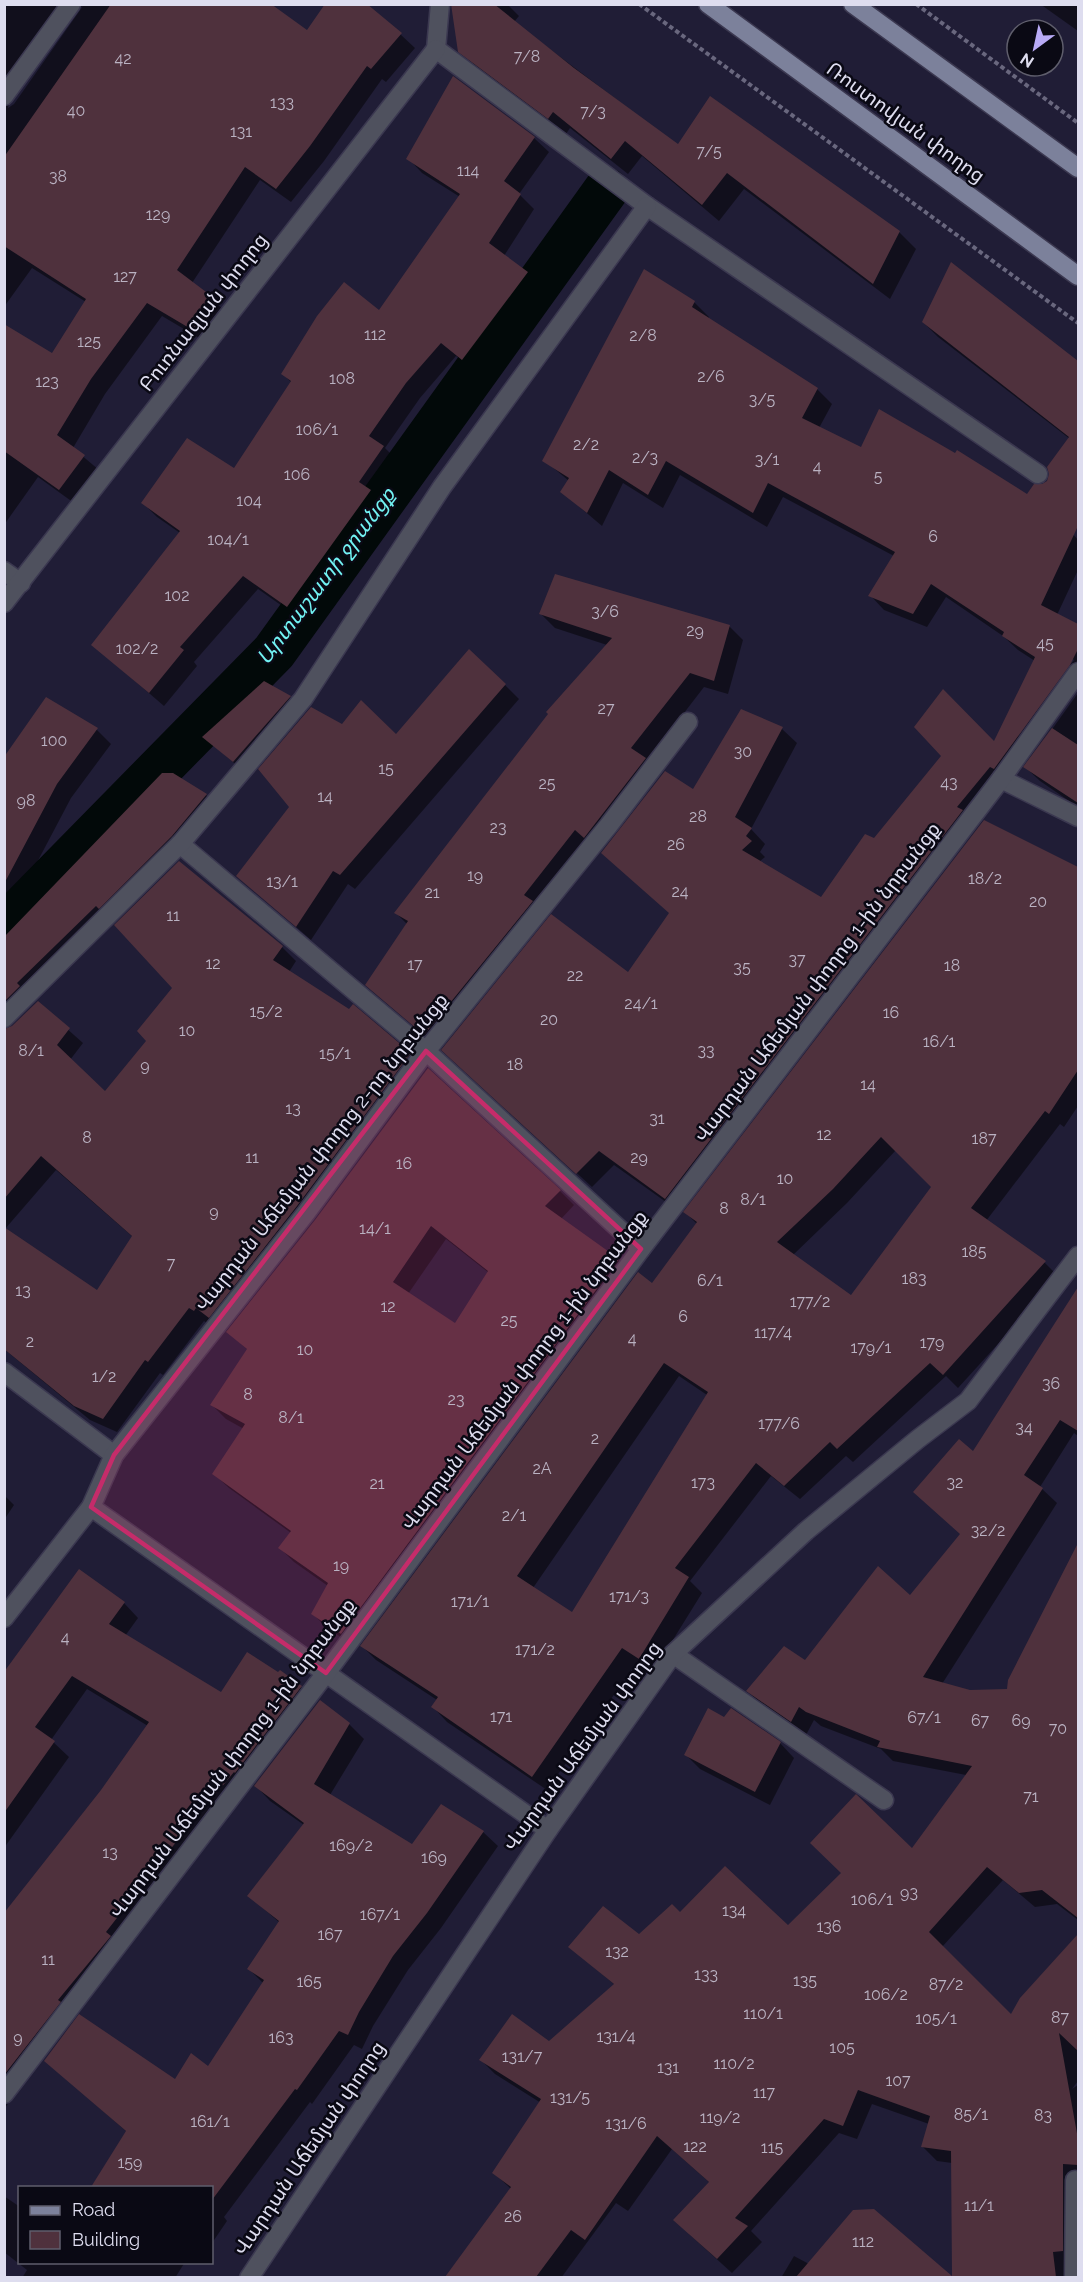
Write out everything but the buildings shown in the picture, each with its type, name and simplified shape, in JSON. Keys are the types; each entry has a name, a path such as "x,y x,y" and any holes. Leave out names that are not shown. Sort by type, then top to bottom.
{"main road":[{"name":"Ռոստովյան փողոց","path":"708,4 1078,276"},
{"path":"853,4 1078,168"}],"street":[{"path":"4,96 71,4"},
{"path":"440,4 436,49 646,206 1038,474"},
{"name":"Բուռնազյան փողոց","path":"4,603 436,49"},
{"path":"4,1018 180,844 303,699 442,487 646,206"},
{"path":"4,571 21,583"},
{"name":"Վարդան Աճեմյան փողոց 1-ին նրբանցք","path":"4,2094 326,1673 641,1249 1001,779 1078,672"},
{"name":"Վարդան Աճեմյան փողոց 2-րդ նրբանցք","path":"4,1618 91,1507 114,1455 306,1212 426,1051 609,825 688,722"},
{"path":"1001,779 1078,818"},
{"path":"180,844 426,1051 641,1249"},
{"name":"Վարդան Աճեմյան փողոց","path":"249,2277 548,1830 674,1654 806,1531 968,1401 1078,1256"},
{"path":"4,1372 114,1455"},
{"path":"91,1507 548,1830"},
{"path":"674,1654 884,1800"},
{"path":"1074,2277 1075,2180"}],"path":[{"path":"639,4 1078,323"},
{"path":"916,4 1078,123"}],"highlighted area":[{"path":"426,1051 641,1249 326,1673 91,1507 114,1455"}],"waterway":[{"name":"Արտաշատի ջրանցք","path":"4,927 274,652 606,190"}]}
